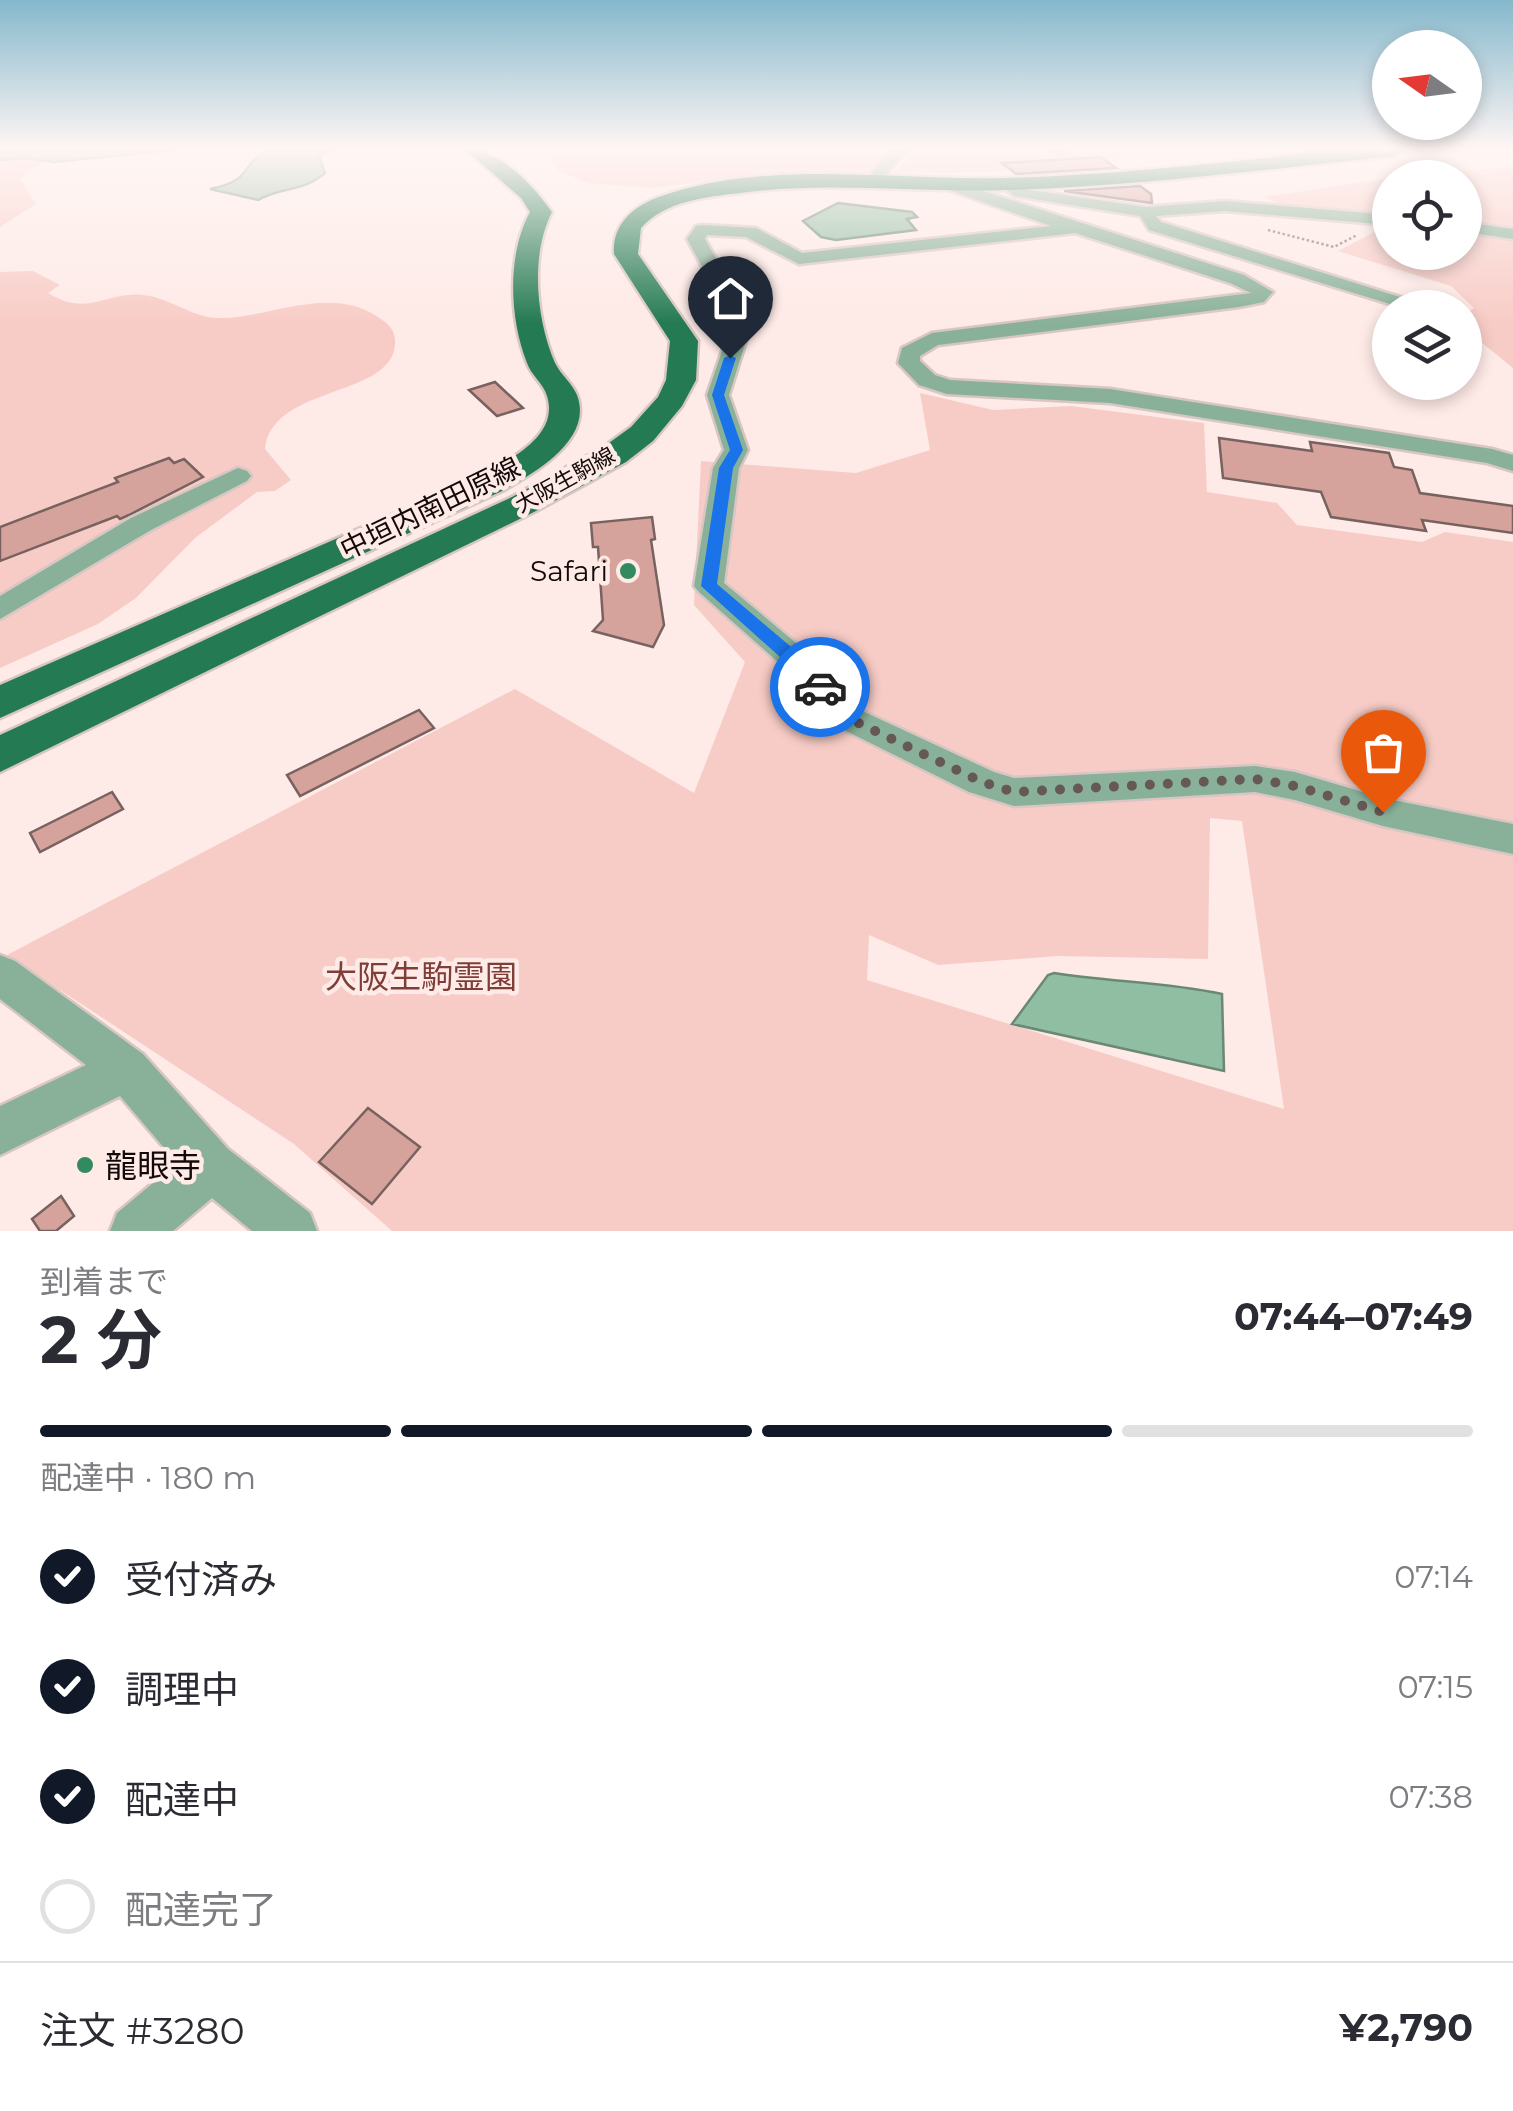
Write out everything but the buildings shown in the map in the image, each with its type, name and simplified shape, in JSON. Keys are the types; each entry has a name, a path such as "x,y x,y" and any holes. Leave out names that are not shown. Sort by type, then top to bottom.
{"main road":[{"name":"中垣内南田原線","path":"0,703 490,484 522,466 552,440 560,426 562,396 542,366 529,290 528,240 541,212 538,207"},
{"name":"大阪生駒線","path":"0,731 559,469 618,429 646,400 663,364 649,317 605,256 602,244 606,229 631,207"},
{"name":"大阪生駒線","path":"0,755 524,504 591,469 642,434 671,400 685,362 684,340 626,254 627,230 654,207"}],"street":[{"path":"1026,207 1076,228 1237,279 1263,292 1239,301 932,339 910,353 909,363 915,371 947,388 1110,396 1492,456 1513,464"},
{"path":"1117,207 1145,212 1206,207"},
{"path":"1242,207 1372,218"},
{"path":"1145,212 1156,226 1372,292"},
{"path":"1076,228 799,259 750,232 702,230 696,238 742,322 718,395 736,450 726,468 709,586 797,661 846,717 982,782 1014,792 1255,779 1295,786 1383,812 1513,839"},
{"path":"1482,229 1513,234"},
{"path":"0,609 141,524 238,476"},
{"path":"0,974 127,1069 211,1166 292,1231"},
{"path":"0,1132 127,1069"},
{"path":"134,1231 211,1166"}],"green space":[{"path":"0,207 31,207 0,227"},
{"path":"1289,207 1372,207 1372,222 1293,209"},
{"path":"1482,207 1513,207 1513,368 1482,343 1482,290 1455,290 1399,270 1482,270"},
{"path":"1372,233 1372,262 1338,251"},
{"path":"33,271 60,285 48,293 75,303 143,295 222,318 301,305 341,304 378,317 390,327 395,340 391,359 377,373 289,412 273,428 265,449 291,480 275,491 257,492 195,538 136,598 98,624 0,668 0,272"},
{"name":"大阪生駒霊園","path":"920,393 993,410 1071,406 1204,423 1207,492 1277,503 1297,525 1422,542 1445,532 1513,542 1513,1231 392,1231 294,1144 7,955 515,689 694,793 745,662 694,605 701,461 856,473 930,450","holes":["1210,818 1242,821 1284,1109 867,980 869,935 938,965 1058,956 1208,959"]}],"shaded area":[{"path":"829,207 875,207 912,212 917,217 907,219 916,230 836,240 821,237 803,221"},
{"path":"1048,975 1222,994 1224,1071 1012,1024"}],"way so far":[{"path":"820,687 846,717 982,782 1014,792 1255,779 1295,786 1383,812"}],"place":[{"name":"Safari","path":"628,571"},
{"name":"龍眼寺","path":"85,1165"}],"route":[{"path":"730,358 718,395 736,450 726,468 709,586 797,661 820,687"}]}
